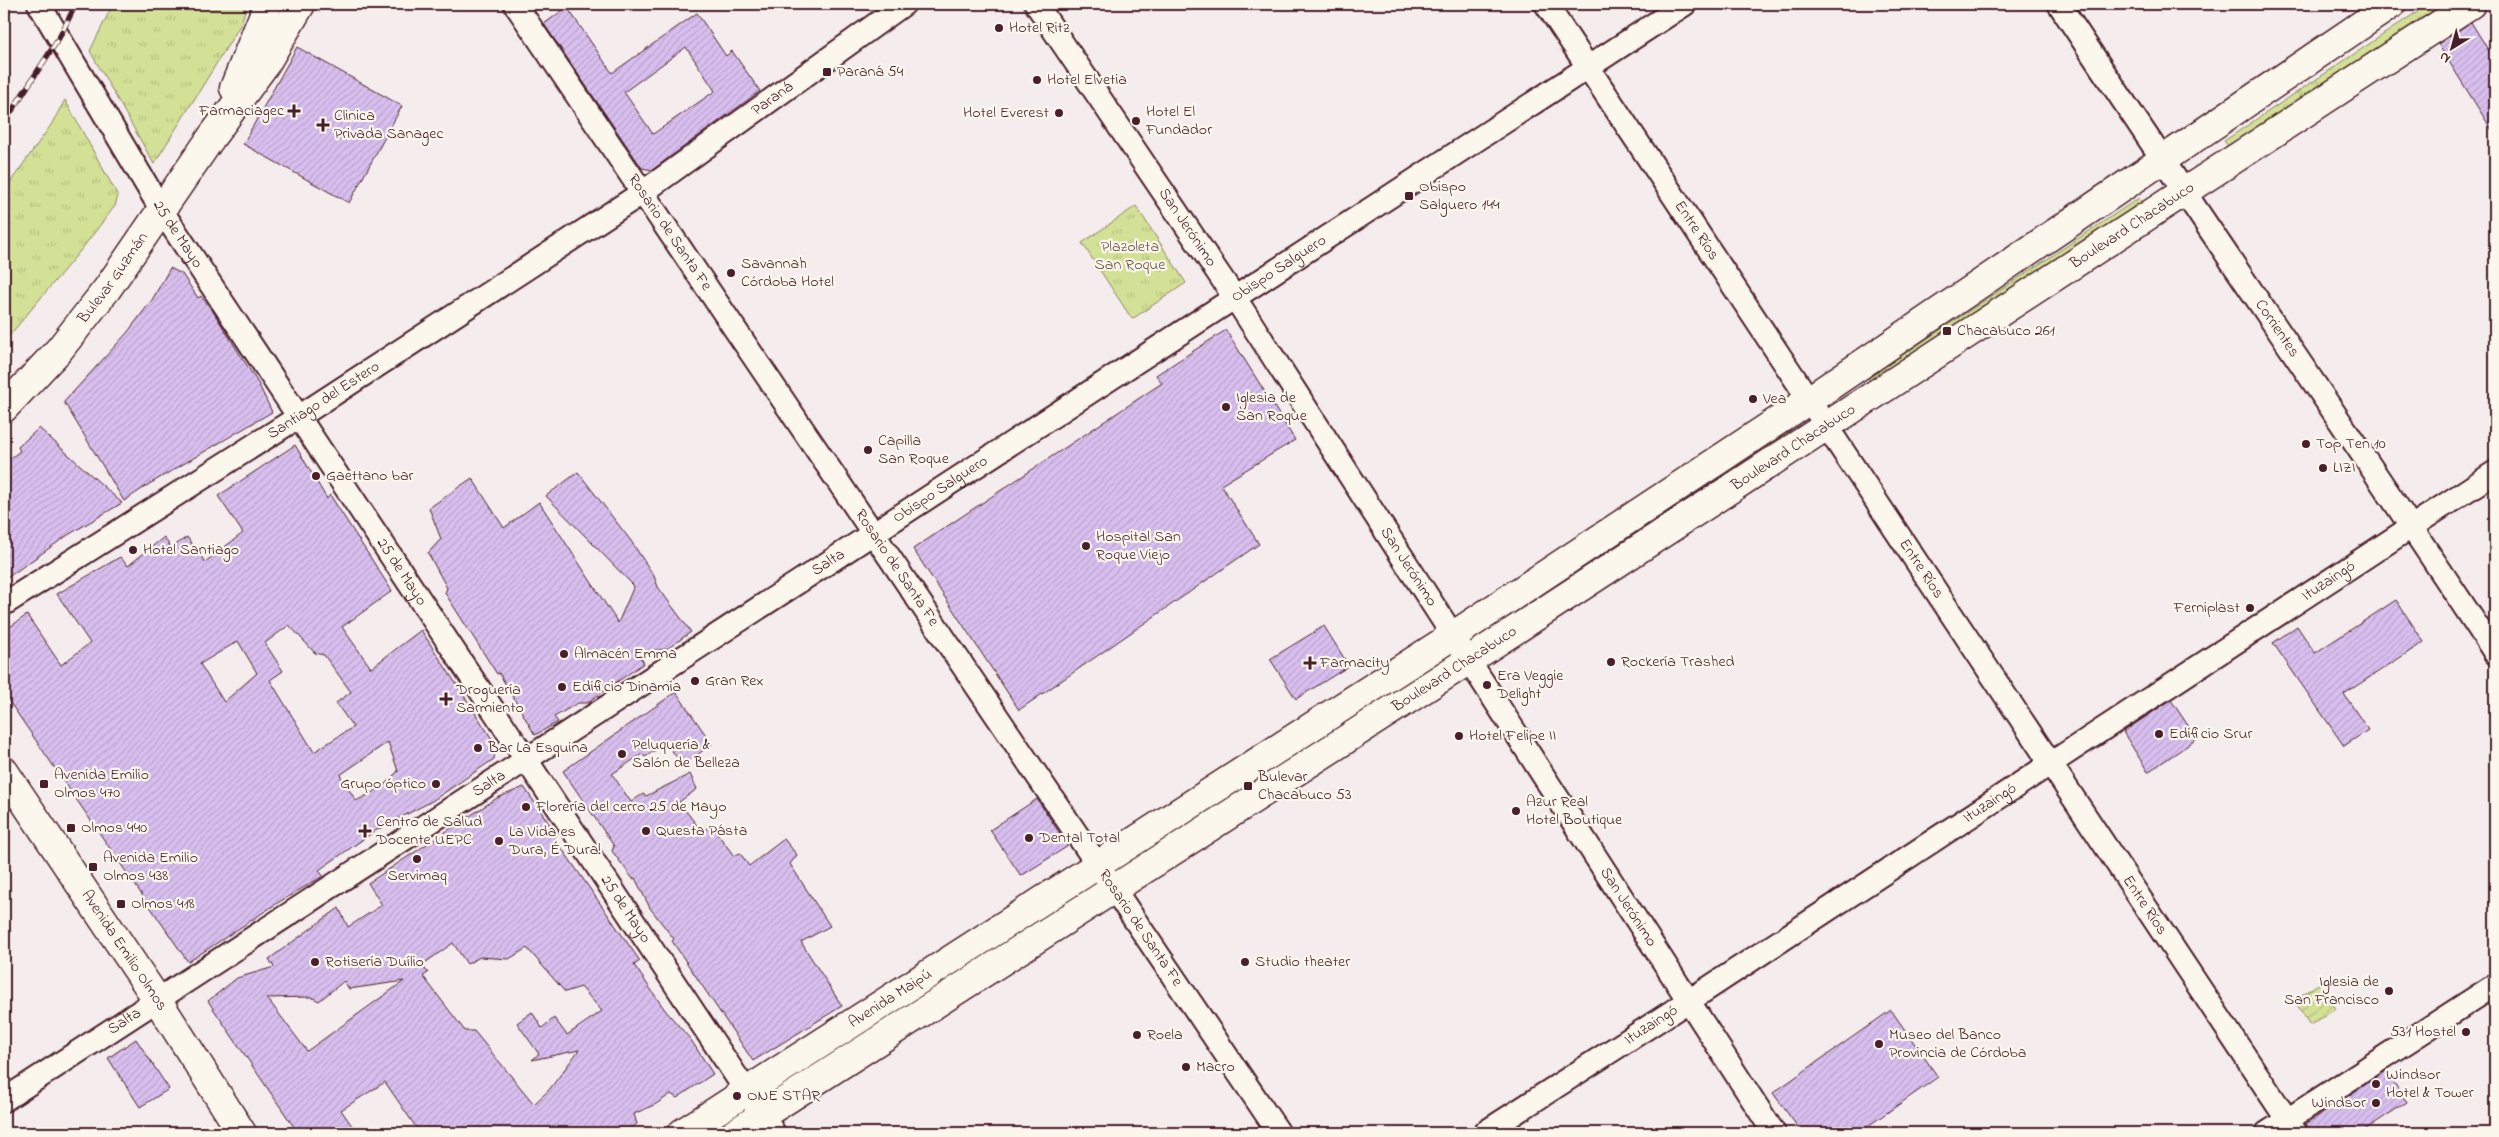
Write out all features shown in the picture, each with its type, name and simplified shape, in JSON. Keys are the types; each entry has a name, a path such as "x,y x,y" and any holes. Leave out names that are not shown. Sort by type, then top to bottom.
{"main road":[{"name":"Bulevar Guzmán","path":"211,138 230,98 268,4"},
{"name":"Bulevar Guzmán","path":"4,408 60,350 107,289 211,138 266,63 301,4"},
{"name":"Boulevard Chacabuco","path":"1098,863 1454,635 1809,400 2392,4"},
{"name":"Boulevard Chacabuco","path":"1114,888 1470,660 2471,4"},
{"name":"Avenida Emilio Olmos","path":"4,771 158,1001 242,1133"},
{"name":"Avenida Maipú","path":"682,1133 1098,863"},
{"name":"Avenida Maipú","path":"735,1133 768,1124 1114,888"}],"street":[{"name":"25 de Mayo","path":"39,4 162,211 300,416 768,1124"},
{"name":"Rosario de Santa Fe","path":"515,4 1279,1133"},
{"name":"Paraná","path":"642,193 904,4"},
{"name":"San Jerónimo","path":"1036,4 1235,298 1774,1133"},
{"name":"Entre Ríos","path":"1546,4 2291,1127"},
{"name":"Obispo Salguero","path":"873,532 1685,4"},
{"name":"Corrientes","path":"2059,4 2495,653"},
{"name":"Santiago del Estero","path":"4,604 300,416 642,193"},
{"name":"Ituzaingó","path":"1484,1133 1689,1001 2495,472"},
{"name":"Salta","path":"4,1100 527,760 873,532"},
{"path":"2268,1133 2291,1127 2495,985"}],"green space":[{"path":"113,4 247,4 241,24 154,164 90,51"},
{"path":"2429,4 2443,4 2229,147 2224,141"},
{"path":"65,100 118,196 115,206 80,251 4,342 4,191 51,125"},
{"path":"2139,198 2142,205 1873,385 1868,378"},
{"name":"Plazoleta San Roque","path":"1136,206 1186,283 1132,319 1082,243"},
{"path":"1787,430 1790,437 1521,617 1516,611"},
{"path":"1415,669 1419,675 1150,856 1145,849"},
{"path":"1062,897 1066,903 796,1083 792,1077"},
{"path":"2320,983 2336,1009 2310,1025 2294,1000"}],"building":[{"path":"567,7 612,73 697,13 726,56 732,51 760,91 652,170 642,168 544,24","holes":["686,47 715,91 653,134 624,92"]},
{"path":"2471,22 2495,61 2495,135 2438,44"},
{"name":"Clinica Privada Sanagec","path":"297,47 402,106 349,203 243,144"},
{"path":"170,268 182,274 198,298 201,296 214,313 258,383 272,412 151,483 124,501 64,402 127,333 152,300"},
{"name":"Hospital San Roque Viejo","path":"1226,330 1295,440 1221,485 1259,544 1019,710 913,549 1162,383 1156,375"},
{"path":"39,428 122,503 68,535 4,580 4,463 20,451 18,447"},
{"path":"295,445 327,499 330,495 392,591 342,627 371,668 421,630 496,745 494,759 432,801 375,831 319,870 323,876 279,902 188,962 4,694 4,631 27,615 61,665 90,643 57,594 120,557 128,566 164,537 171,548 187,537 205,562 243,533 218,496","holes":["289,625 315,653 324,655 351,692 336,703 353,727 314,752 270,680 283,671 265,643","238,641 257,673 224,702 200,664","388,742 398,771 381,788 356,801 340,775"]},
{"path":"578,472 631,541 654,576 658,587 691,632 667,649 637,652 644,663 587,703 578,703 554,717 558,722 535,735 499,673 497,674 445,593 447,588 428,553 441,539 429,508 472,478 504,528 539,502 618,623 634,586 546,496"},
{"path":"2396,600 2424,642 2344,694 2368,730 2344,746 2273,643 2297,626 2315,653"},
{"name":"Farmacity","path":"1324,626 1349,666 1296,699 1270,659"},
{"path":"676,692 712,744 683,765 666,743 645,757 642,754 612,774 631,802 643,794 646,796 690,774 697,789 679,802 702,832 711,825 734,856 740,853 749,866 784,839 797,855 790,864 830,926 801,942 842,1006 753,1061 672,941 674,939 650,908 635,878 633,879 612,851 614,846 563,771"},
{"name":"Edificio Srur","path":"2171,700 2197,739 2148,772 2123,732"},
{"path":"524,787 557,835 554,837 640,961 634,965 665,1010 691,1040 713,1074 677,1098 671,1094 656,1104 634,1114 637,1124 623,1133 420,1133 385,1082 341,1110 357,1133 298,1133 208,1001 237,978 274,967 269,959 339,908 348,927 382,905 368,883 497,798","holes":["453,943 467,964 480,957 509,959 527,948 565,992 581,987 602,1011 567,1035 554,1018 542,1028 532,1012 517,1023 539,1054 532,1060 579,1050 549,1090 534,1104 474,1031 465,1031 423,976 428,973 422,965","344,981 349,989 404,981 307,1051 267,998 311,997 319,1001"]},
{"name":"Dental Total","path":"1037,799 1068,846 1021,876 990,830"},
{"name":"Museo del Banco Provincia de Córdoba","path":"1891,1010 1938,1077 1858,1133 1802,1133 1773,1093"},
{"path":"136,1039 169,1089 140,1107 108,1058"},
{"name":"Windsor Hotel & Tower","path":"2386,1071 2407,1102 2360,1133 2311,1133 2306,1124"}],"railway":[{"path":"4,123 59,38 76,4"}],"place":[{"name":"Hotel Ritz","path":"999,28"},
{"name":"Paraná 54","path":"827,72"},
{"name":"Hotel Elvetia","path":"1037,80"},
{"name":"Farmaciagec","path":"294,111"},
{"name":"Hotel Everest","path":"1059,113"},
{"name":"Hotel El Fundador","path":"1136,121"},
{"name":"Clinica Privada Sanagec","path":"323,125"},
{"name":"Obispo Salguero 144","path":"1409,196"},
{"name":"Savannah Córdoba Hotel","path":"731,273"},
{"name":"Chacabuco 261","path":"1947,331"},
{"name":"Vea","path":"1753,399"},
{"name":"Iglesia de San Roque","path":"1226,407"},
{"name":"Top Ten 10","path":"2306,444"},
{"name":"Capilla San Roque","path":"868,450"},
{"name":"LIZI","path":"2323,468"},
{"name":"Gaettano bar","path":"316,476"},
{"name":"Hospital San Roque Viejo","path":"1086,546"},
{"name":"Hotel Santiago","path":"133,550"},
{"name":"Ferniplast","path":"2250,608"},
{"name":"Almacén Emma","path":"564,654"},
{"name":"Rockería Trashed","path":"1611,662"},
{"name":"Farmacity","path":"1310,663"},
{"name":"Gran Rex","path":"695,681"},
{"name":"Era Veggie Delight","path":"1487,685"},
{"name":"Edificio Dinamia","path":"562,687"},
{"name":"Droguería Sarmiento","path":"446,699"},
{"name":"Edificio Srur","path":"2159,734"},
{"name":"Hotel Felipe II","path":"1459,736"},
{"name":"Bar La Esquina","path":"478,748"},
{"name":"Peluquería & Salón de Belleza","path":"622,754"},
{"name":"Avenida Emilio Olmos 470","path":"44,784"},
{"name":"Grupo óptico","path":"436,784"},
{"name":"Bulevar Chacabuco 53","path":"1248,786"},
{"name":"Florería del cerro 25 de Mayo","path":"526,807"},
{"name":"Azur Real Hotel Boutique","path":"1516,811"},
{"name":"Olmos 440","path":"71,828"},
{"name":"Centro de Salud Docente UEPC","path":"365,831"},
{"name":"Questa Pásta","path":"646,831"},
{"name":"Dental Total","path":"1029,838"},
{"name":"La Vida es Dura, É Dura!","path":"499,841"},
{"name":"Servimaq","path":"417,859"},
{"name":"Avenida Emilio Olmos 438","path":"93,867"},
{"name":"Olmos 418","path":"121,904"},
{"name":"Rotisería Duílio","path":"315,962"},
{"name":"Studio theater","path":"1245,962"},
{"name":"Iglesia de San Francisco","path":"2389,991"},
{"name":"531 Hostel","path":"2466,1032"},
{"name":"Roela","path":"1137,1035"},
{"name":"Museo del Banco Provincia de Córdoba","path":"1879,1044"},
{"name":"Macro","path":"1186,1067"},
{"name":"Windsor Hotel & Tower","path":"2376,1084"},
{"name":"ONE STAR","path":"737,1096"},
{"name":"Windsor","path":"2376,1103"}]}
